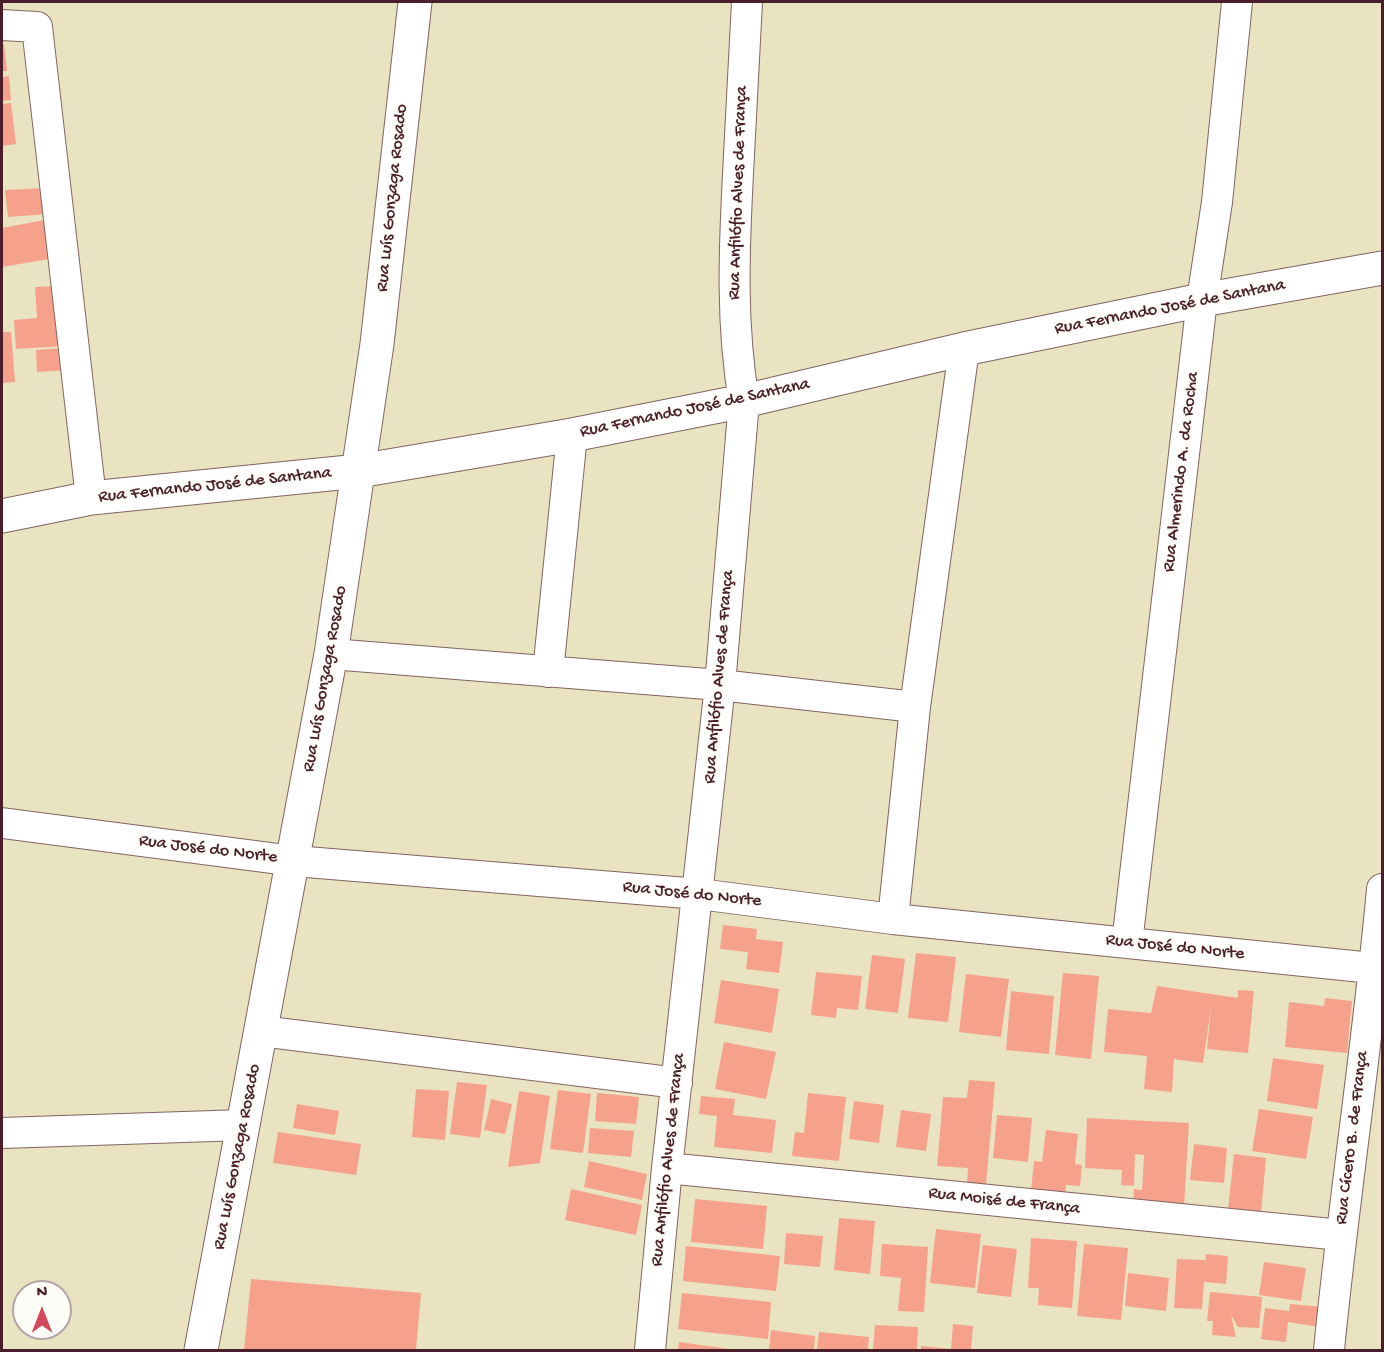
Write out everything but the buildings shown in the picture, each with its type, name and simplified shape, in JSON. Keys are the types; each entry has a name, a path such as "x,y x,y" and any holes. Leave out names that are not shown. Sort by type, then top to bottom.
{"street":[{"name":"Rua Luís Gonzaga Rosado","path":"201,1350 331,654 377,344 415,2"},
{"name":"Rua Anfilófio Alves de França","path":"650,1350 667,1168 699,894 720,684 744,401 737,360 735,329 735,250 747,2"},
{"name":"Rua Almerindo A. da Rocha","path":"1127,943 1202,300 1217,202 1237,2"},
{"path":"2,25 38,27 91,498"},
{"name":"Rua Fernando José de Santana","path":"2,516 91,498 359,471 572,435 744,401 964,349 1202,300 1383,268"},
{"path":"893,919 915,707 964,349"},
{"path":"548,672 572,435"},
{"path":"331,654 720,684 915,707"},
{"name":"Rua José do Norte","path":"2,823 294,861 699,894 893,919 1379,969"},
{"name":"Rua Cícero B. de França","path":"1329,1350 1341,1235 1379,969 1383,889"},
{"path":"261,1031 677,1083"},
{"path":"2,1132 244,1125"},
{"name":"Rua Moisé de França","path":"667,1168 1341,1235"}]}
